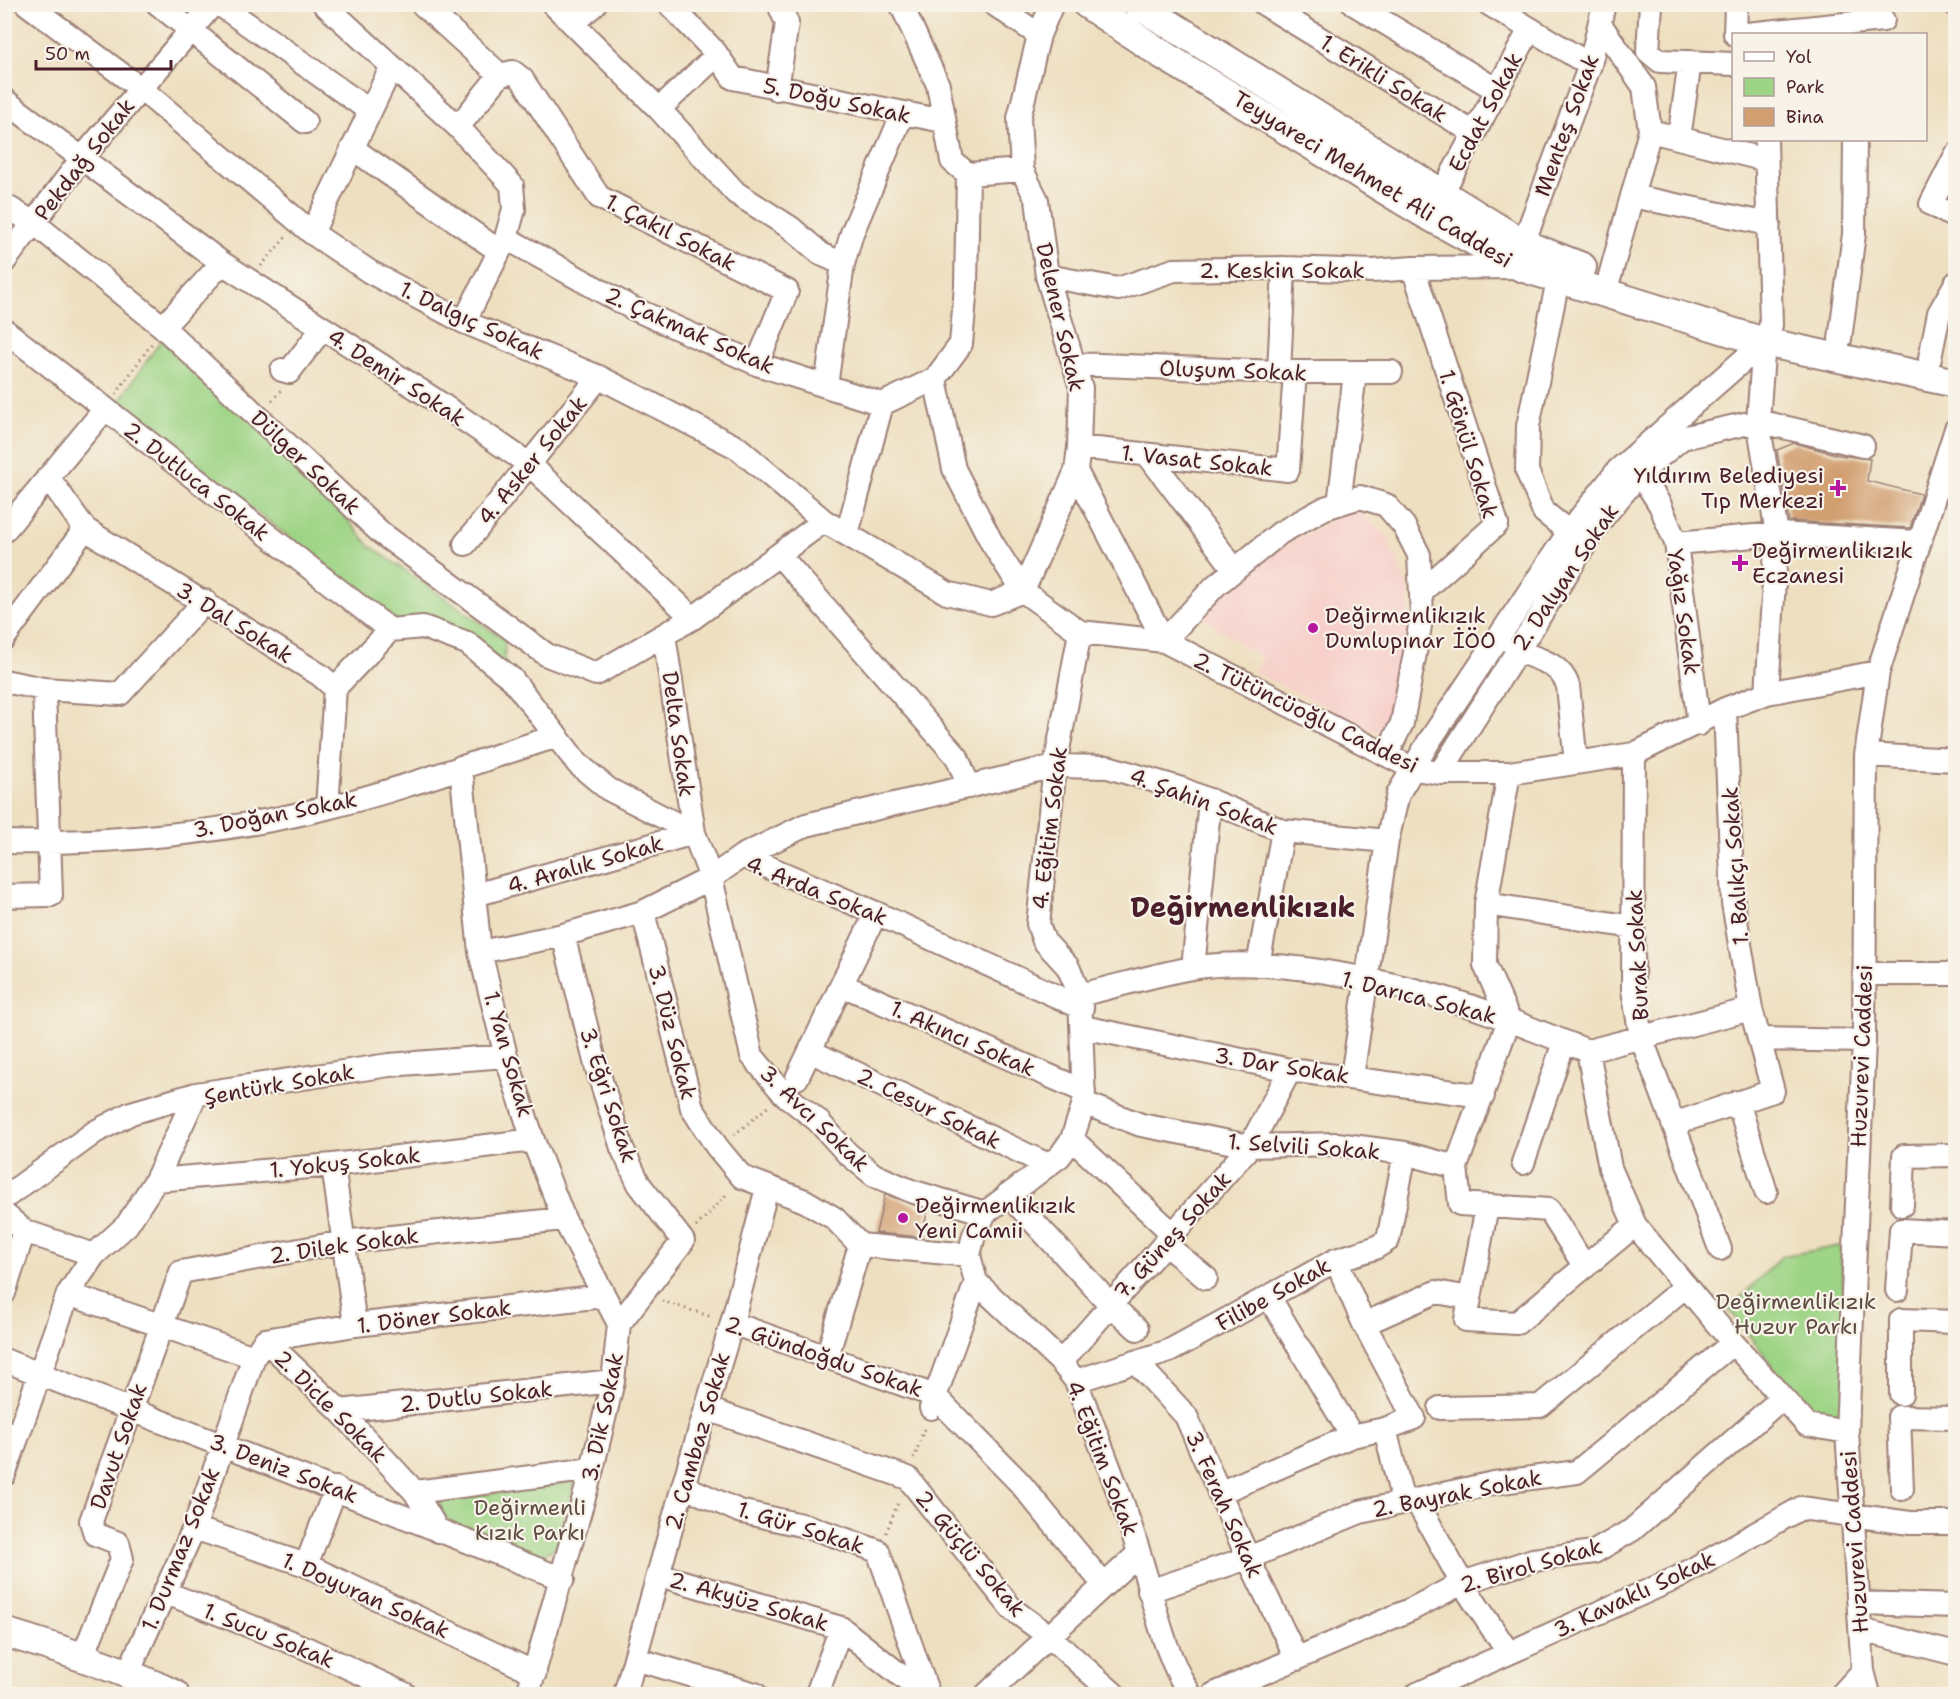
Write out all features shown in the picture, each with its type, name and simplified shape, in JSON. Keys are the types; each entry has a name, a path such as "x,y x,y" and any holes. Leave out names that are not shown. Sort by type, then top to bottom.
{"main road":[{"name":"Teyyareci Mehmet Ali Caddesi","path":"1087,4 1163,55 1402,200 1522,255 1610,276 1767,334 1840,339 1943,361"},
{"name":"Teyyareci Mehmet Ali Caddesi","path":"1150,9 1441,195 1558,280 1956,383"},
{"path":"4,1632 128,1672 174,1695"}],"street":[{"name":"1. Dalgıç Sokak","path":"27,4 140,88 305,227 370,272 464,321 598,377 738,448 824,521 947,593 991,604 1023,591"},
{"path":"158,4 304,122"},
{"name":"Pekdağ Sokak","path":"4,262 82,157 213,4"},
{"path":"219,4 370,111"},
{"path":"324,4 390,68 458,128 512,185 514,209 502,245 464,321"},
{"name":"1. Çakıl Sokak","path":"423,4 500,75 513,72 522,80 599,197 787,291 757,363"},
{"path":"553,4 660,109 736,193 791,228 821,254 843,264"},
{"path":"573,24 595,4"},
{"path":"660,109 717,55 669,4"},
{"path":"901,4 938,85 952,161 968,174 1022,170"},
{"path":"994,4 1039,35"},
{"name":"Delener Sokak","path":"1023,591 1076,471 1079,447 1081,388 1047,276 1037,200 1022,170 1019,118 1039,35 1052,4"},
{"name":"1. Erikli Sokak","path":"1264,4 1474,133"},
{"path":"1354,4 1497,90"},
{"path":"1489,4 1590,65"},
{"path":"1651,4 1648,51 1660,61 1732,64"},
{"path":"1735,33 1736,4"},
{"path":"777,89 787,23 780,5"},
{"path":"1602,14 1644,87 1650,131 1610,276"},
{"name":"Menteş Sokak","path":"1522,255 1590,65 1602,14"},
{"path":"1757,33 1885,20"},
{"name":"Ecdat Sokak","path":"1441,195 1530,29"},
{"name":"5. Doğu Sokak","path":"717,55 733,78 902,115 943,121"},
{"path":"1679,138 1690,62"},
{"path":"305,227 352,148 390,68"},
{"path":"458,128 500,75"},
{"name":"4. Demir Sokak","path":"4,100 222,263 435,400 529,464 693,618"},
{"path":"826,386 843,264 852,233 902,115"},
{"path":"1650,131 1679,138 1766,150 1769,224 1767,334 1758,422 1777,534 1767,693"},
{"path":"1840,339 1854,234 1855,141"},
{"name":"2. Çakmak Sokak","path":"352,148 502,245 630,307 757,363 882,404"},
{"path":"1956,155 1931,204 1956,218"},
{"path":"847,534 882,404 935,379 961,344 966,286 968,174"},
{"path":"1632,196 1769,224"},
{"name":"Dülger Sokak","path":"4,206 34,223 164,327 381,533 547,655 596,674"},
{"name":"2. Keskin Sokak","path":"1047,276 1118,289 1174,270 1284,268 1373,271 1522,255"},
{"path":"164,327 222,263"},
{"name":"1. Vasat Sokak","path":"1079,447 1288,470 1284,268"},
{"name":"1. Gönül Sokak","path":"1413,268 1497,524 1421,592"},
{"path":"1558,280 1528,426 1527,471 1544,512 1569,532"},
{"path":"1943,361 1939,313 1956,283"},
{"path":"287,373 322,329"},
{"name":"2. Dutluca Sokak","path":"4,330 390,630"},
{"name":"2. Dalyan Sokak","path":"1414,770 1428,743 1569,532 1618,470 1767,334"},
{"name":"Oluşum Sokak","path":"1075,364 1287,372 1391,372"},
{"path":"1339,504 1355,373"},
{"name":"4. Asker Sokak","path":"465,544 598,377"},
{"path":"935,379 954,469 992,543 1023,591 1080,632"},
{"path":"4,531 105,410"},
{"path":"1758,422 1863,446"},
{"name":"2. Dalyan Sokak","path":"1440,773 1515,650 1599,521 1640,473 1682,438 1758,422"},
{"name":"Huzurevi Caddesi","path":"1869,1695 1863,1671 1847,1432 1864,1041 1866,755 1878,672 1956,429"},
{"path":"1148,455 1235,570"},
{"path":"1076,471 1164,641 1215,586 1280,533 1325,508 1360,497 1386,506 1404,526 1419,555 1422,615 1402,723 1387,753"},
{"name":"Yağız Sokak","path":"1640,473 1660,505 1677,543 1699,724"},
{"name":"3. Dal Sokak","path":"48,477 86,529 205,601 320,675 335,688"},
{"name":"Delta Sokak","path":"596,674 693,618 780,556 824,521"},
{"path":"4,638 86,529"},
{"path":"1677,543 1777,534 1919,542"},
{"path":"780,556 957,756 969,787"},
{"path":"4,681 44,689 120,694 205,601"},
{"path":"327,808 335,688 390,630 423,627 467,643 512,679 578,764 608,789 694,833"},
{"name":"2. Tütüncüoğlu Caddesi","path":"1080,632 1164,641 1387,753 1414,770 1440,773 1509,773 1634,754 1699,724 1725,709 1767,693 1878,672"},
{"name":"4. Eğitim Sokak","path":"969,1255 974,1235 985,1213 1060,1156 1072,1139 1084,1097 1082,1010 1068,967 1044,941 1038,924 1055,766 1080,632"},
{"name":"Delta Sokak","path":"664,635 694,833 711,878"},
{"path":"1515,650 1555,666 1564,674 1568,686 1576,763"},
{"path":"4,896 51,895 44,689"},
{"name":"1. Balıkçı Sokak","path":"1725,709 1733,903 1751,1010 1773,1091 1738,1102"},
{"path":"461,767 557,736"},
{"name":"Burak Sokak","path":"1634,754 1634,990 1641,1037 1720,1249"},
{"path":"1866,755 1956,760"},
{"name":"4. Şahin Sokak","path":"742,856 806,825 885,804 1055,766 1108,767 1210,800 1283,831 1387,841"},
{"name":"3. Doğan Sokak","path":"4,842 49,843 218,829 327,808 461,767"},
{"name":"1. Yan Sokak","path":"461,767 480,952 506,1056 533,1140 564,1219 619,1324"},
{"path":"1352,1077 1387,841 1398,794 1414,770"},
{"path":"1509,773 1486,904 1485,965 1509,1020 1456,1167 1461,1204 1549,1210 1585,1267"},
{"path":"1193,968 1210,800"},
{"path":"1258,965 1283,831"},
{"name":"4. Aralık Sokak","path":"475,895 694,833"},
{"name":"4. Arda Sokak","path":"480,952 562,935 643,912 711,878 742,856 876,913 1082,1010"},
{"name":"3. Avcı Sokak","path":"711,878 752,1056 790,1086 847,1153 874,1175 911,1191 985,1213"},
{"path":"1486,904 1633,927"},
{"name":"3. Düz Sokak","path":"643,912 692,1108 726,1141 742,1177 805,1201 834,1218 860,1245"},
{"path":"790,1086 810,1051 876,913"},
{"name":"3. Eğri Sokak","path":"562,935 596,1065 622,1148 639,1184 683,1241"},
{"name":"1. Darıca Sokak","path":"1082,1010 1193,968 1258,965 1365,979 1481,1010 1509,1020"},
{"path":"1864,974 1956,974"},
{"name":"1. Akıncı Sokak","path":"842,986 1084,1097"},
{"name":"3. Dar Sokak","path":"1082,1010 1290,1070 1482,1096"},
{"path":"1509,1020 1588,1051 1751,1010"},
{"path":"1759,1039 1864,1041"},
{"path":"1523,1163 1564,1041"},
{"name":"2. Cesur Sokak","path":"810,1051 1048,1165"},
{"path":"1588,1051 1610,1168 1635,1225 1732,1343 1807,1425 1847,1432"},
{"name":"Şentürk Sokak","path":"4,1475 69,1294 94,1255 126,1225 156,1180 196,1094 390,1065 506,1056"},
{"name":"7. Güneş Sokak","path":"1061,1362 1251,1146 1290,1070"},
{"path":"4,1198 96,1132 131,1113 196,1094"},
{"name":"1. Selvili Sokak","path":"1084,1097 1141,1125 1251,1146 1337,1144 1405,1153 1456,1167"},
{"path":"1673,1124 1738,1102 1766,1192"},
{"path":"1072,1139 1206,1278"},
{"name":"1. Yokuş Sokak","path":"156,1180 333,1165 533,1140"},
{"name":"Filibe Sokak","path":"1076,1381 1169,1351 1336,1260 1375,1248 1388,1240 1405,1153"},
{"path":"1902,1205 1904,1156 1956,1155"},
{"path":"333,1165 355,1325"},
{"name":"2. Cambaz Sokak","path":"625,1695 683,1486 732,1323 767,1188"},
{"path":"1008,1194 1110,1304 1137,1329"},
{"path":"1468,1309 1487,1206"},
{"path":"4,1214 24,1231 94,1255"},
{"name":"2. Dilek Sokak","path":"160,1324 181,1272 343,1242 564,1219"},
{"path":"1364,1324 1436,1292 1468,1309 1517,1323 1635,1225"},
{"path":"1897,1290 1901,1230 1956,1233"},
{"path":"4,1293 24,1231"},
{"name":"3. Dik Sokak","path":"528,1695 563,1579 592,1469 613,1381 619,1324 683,1241"},
{"path":"828,1358 860,1245 969,1255 976,1282 932,1404"},
{"path":"1219,1493 1352,1436 1384,1429 1414,1418 1364,1324 1336,1260"},
{"name":"4. Eğitim Sokak","path":"976,1282 1061,1362 1076,1381 1139,1553 1149,1591 1178,1676 1190,1695"},
{"path":"1440,1408 1540,1406 1686,1286"},
{"name":"2. Dicle Sokak","path":"69,1294 160,1324 260,1349 340,1411 415,1492 438,1531"},
{"name":"1. Döner Sokak","path":"260,1349 355,1325 603,1296"},
{"path":"1269,1297 1352,1436"},
{"path":"1901,1394 1901,1320 1956,1322"},
{"name":"2. Gündoğdu Sokak","path":"732,1323 828,1358 932,1404 1020,1483 1104,1585"},
{"name":"Davut Sokak","path":"82,1656 122,1559 118,1543 95,1534 92,1521 160,1324"},
{"name":"2. Bayrak Sokak","path":"1149,1591 1248,1558 1360,1512 1494,1483 1577,1472 1732,1343"},
{"name":"1. Durmaz Sokak","path":"128,1672 194,1528 223,1444 260,1349"},
{"name":"3. Deniz Sokak","path":"4,1360 336,1488 438,1531 563,1579"},
{"name":"3. Ferah Sokak","path":"1136,1362 1186,1416 1248,1558 1296,1659"},
{"name":"2. Dutlu Sokak","path":"340,1411 613,1381"},
{"name":"2. Birol Sokak","path":"1214,1695 1412,1609 1462,1583 1533,1560 1594,1552 1632,1530 1782,1398"},
{"name":"2. Güçlü Sokak","path":"707,1409 906,1484 1012,1609 1050,1637 1114,1695"},
{"path":"1902,1489 1899,1418 1956,1419"},
{"path":"1384,1429 1410,1501 1508,1652"},
{"path":"415,1492 592,1469"},
{"name":"1. Gür Sokak","path":"683,1486 739,1511 810,1527 878,1551 926,1695"},
{"path":"306,1565 336,1488"},
{"name":"3. Kavaklı Sokak","path":"1418,1695 1508,1652 1679,1577 1801,1508 1910,1523 1956,1523"},
{"name":"1. Doyuran Sokak","path":"194,1528 306,1565 536,1673"},
{"path":"987,1695 1139,1553"},
{"name":"2. Akyüz Sokak","path":"659,1575 841,1628 926,1695"},
{"name":"1. Sucu Sokak","path":"164,1592 308,1649 405,1695"},
{"path":"1858,1603 1956,1606"},
{"path":"818,1695 841,1628"},
{"path":"1860,1630 1956,1654"},
{"path":"636,1659 724,1690 755,1695"},
{"path":"1842,1695 1863,1671"}],"path":[{"path":"249,281 305,227"},
{"path":"105,410 164,327"},
{"path":"258,418 287,373"},
{"path":"726,1141 790,1086"},
{"path":"683,1241 742,1177"},
{"name":"2. Gündoğdu Sokak","path":"643,1294 732,1323"},
{"path":"878,1551 906,1484 932,1404"}],"shaded area":[{"name":"Değirmenlikızık Dumlupınar İÖO","path":"1356,507 1386,535 1409,590 1408,639 1396,699 1379,733 1254,672 1262,658 1200,616 1261,558"}],"green space":[{"path":"162,339 316,483 369,545 505,640 504,665 395,619 117,404"},
{"name":"Değirmenlikızık Huzur Parkı","path":"1840,1246 1850,1367 1847,1432 1807,1425 1772,1365 1729,1309 1782,1256"},
{"name":"Değirmenli Kızık Parkı","path":"574,1482 557,1547 539,1557 451,1526 437,1501"}],"building":[{"name":"Yıldırım Belediyesi Tıp Merkezi","path":"1794,443 1839,455 1870,459 1867,481 1921,494 1910,528 1789,521 1777,450"},
{"name":"Değirmenlikızık Yeni Camii","path":"885,1194 928,1210 921,1237 876,1233"}],"place":[{"name":"Yıldırım Belediyesi Tıp Merkezi","path":"1838,488"},
{"name":"Değirmenlikızık Eczanesi","path":"1740,563"},
{"name":"Değirmenlikızık Dumlupınar İÖO","path":"1313,628"},
{"name":"Değirmenlikızık Yeni Camii","path":"903,1218"}],"district":[{"name":"Değirmenlikızık","path":"1243,907"}]}
